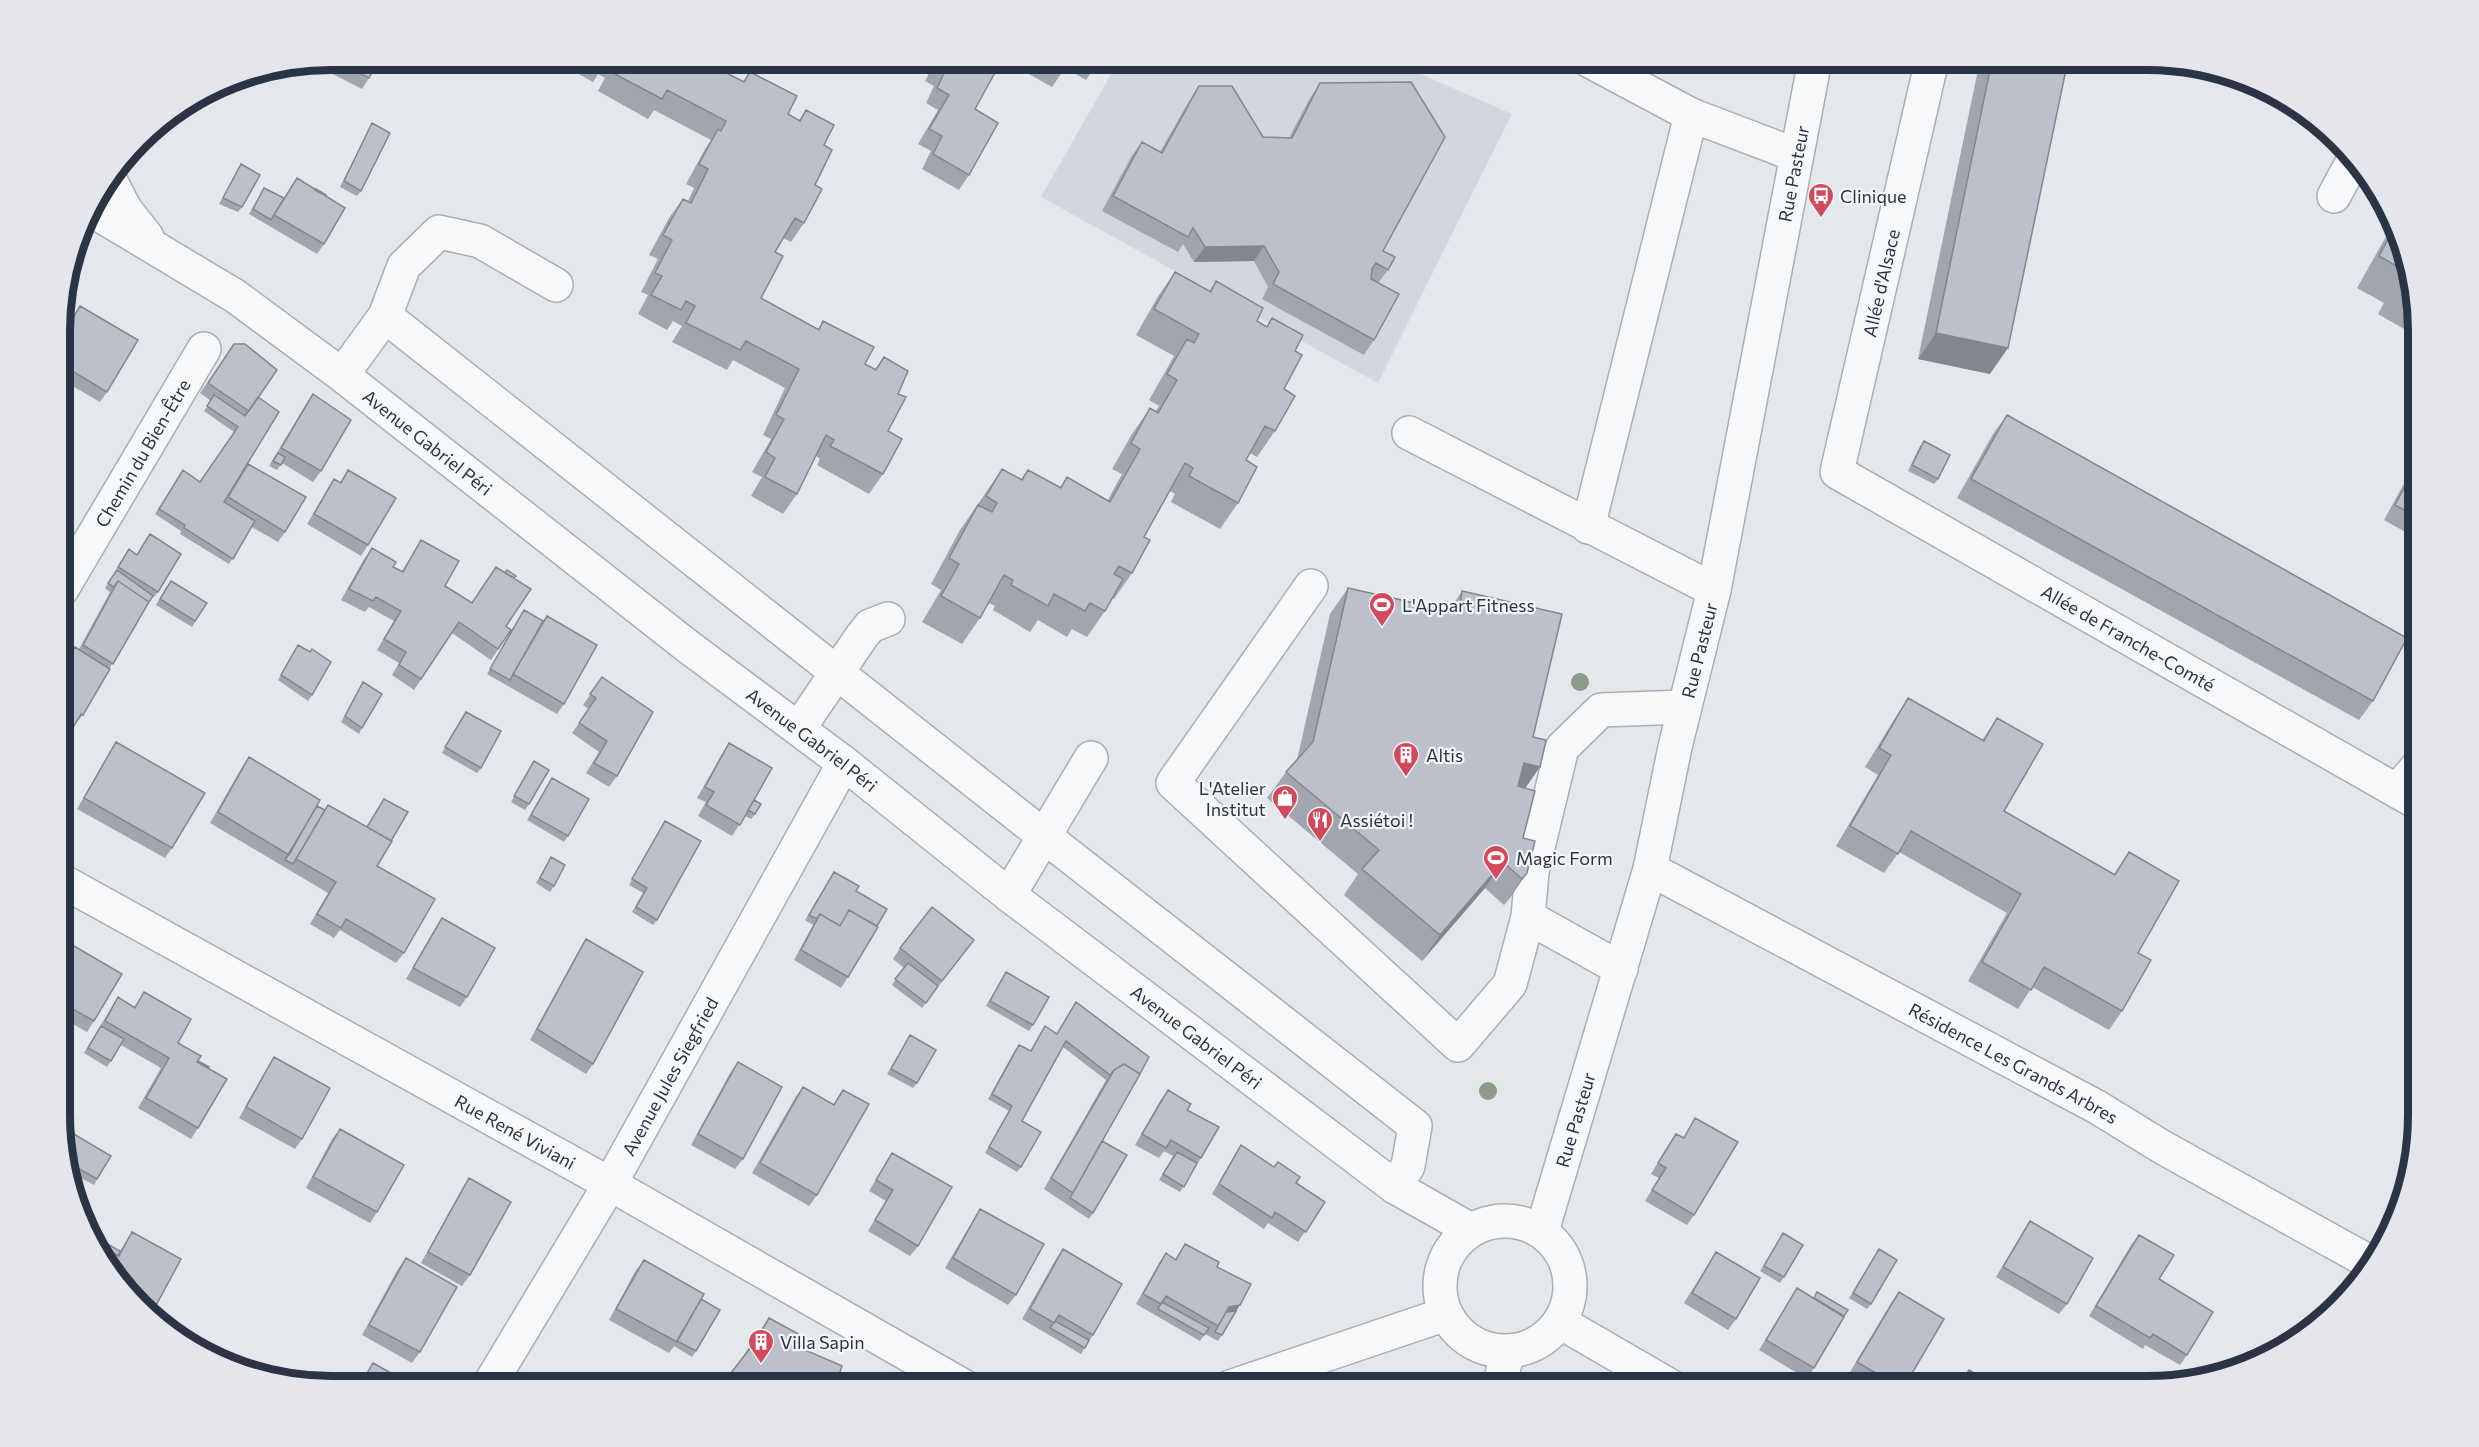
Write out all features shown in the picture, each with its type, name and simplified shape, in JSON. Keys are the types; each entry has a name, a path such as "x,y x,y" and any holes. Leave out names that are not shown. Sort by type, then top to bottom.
{"street":[{"path":"1607,70 1691,115 1796,155"},
{"name":"Rue Pasteur","path":"1542,1231 1650,869 1684,707 1713,590 1813,70"},
{"name":"Allée d'Alsace","path":"1837,472 1930,70"},
{"path":"1588,527 1691,115"},
{"path":"2334,196 2350,167"},
{"name":"Avenue Gabriel Péri","path":"114,188 125,209 155,248"},
{"name":"Avenue Gabriel Péri","path":"98,214 235,296 342,375 686,645 799,728 1009,894 1395,1187 1471,1230"},
{"path":"342,375 386,316 404,266 439,232 480,241 556,285"},
{"path":"386,316 1415,1126 1408,1166 1395,1187"},
{"name":"Chemin du Bien-Être","path":"70,575 204,349"},
{"path":"1409,433 1713,590"},
{"name":"Allée de Franche-Comté","path":"1837,472 2408,797"},
{"path":"1311,586 1173,783 1458,1045 1510,984 1528,917 1532,872 1562,748 1601,710 1684,707"},
{"path":"799,728 870,626 888,619"},
{"path":"1009,894 1091,758"},
{"name":"Avenue Jules Siegfried","path":"495,1376 610,1184 844,763"},
{"name":"Résidence Les Grands Arbres","path":"1650,869 2097,1107 2162,1147 2365,1259"},
{"name":"Rue René Viviani","path":"70,885 610,1184 946,1376"},
{"path":"1528,917 1621,969"},
{"path":"1506,1221 1525,1223 1542,1231 1557,1245 1567,1263 1571,1283 1568,1304 1560,1322 1546,1337 1508,1351 1478,1345 1465,1338 1446,1314 1441,1295 1443,1267 1456,1243 1471,1230 1488,1223 1506,1221"},
{"path":"1263,1376 1446,1314"},
{"path":"1560,1322 1653,1376"},
{"path":"1502,1376 1508,1351"}],"shaded area":[{"path":"1113,70 1411,70 1512,114 1378,383 1041,197"}],"building":[{"path":"353,70 373,70 369,78"},
{"path":"612,70 721,70 744,82 750,72 797,96 788,114 800,121 806,110 834,125 824,145 832,150 815,185 822,189 804,223 795,218 775,252 783,256 761,298 819,330 823,321 874,347 865,364 876,370 884,357 908,371 898,394 906,397 888,431 902,439 883,474 830,446 834,440 826,435 797,494 765,477 775,458 766,452 784,419 776,415 799,369 746,341 740,350 686,323 695,306 686,301 681,310 651,295 662,276 655,273 672,240 663,235 683,199 691,203 708,169 699,164 718,129 721,131 726,121 667,90 662,99 611,72"},
{"path":"943,70 996,70 975,109 998,123 969,175 933,154 942,136 929,129 949,95 937,88 945,71"},
{"path":"1990,70 2066,70 2008,348 1936,333"},
{"path":"1411,82 1445,137 1383,251 1395,257 1388,270 1376,263 1372,269 1371,279 1399,294 1374,340 1273,284 1279,272 1264,246 1205,247 1193,228 1188,237 1113,196 1142,142 1162,153 1199,86 1232,86 1263,137 1292,138 1320,83"},
{"path":"372,123 390,133 361,191 344,181"},
{"path":"241,164 260,175 242,207 223,198"},
{"path":"297,178 345,208 324,244 274,215"},
{"path":"264,188 284,198 271,220 253,209"},
{"path":"2390,235 2401,269 2379,256"},
{"path":"1175,272 1211,292 1216,281 1263,308 1257,321 1267,327 1272,318 1303,335 1295,351 1302,355 1284,389 1295,396 1275,431 1265,426 1246,460 1257,467 1238,503 1189,476 1193,468 1185,463 1144,537 1150,540 1132,573 1119,566 1114,574 1123,579 1105,611 1090,603 1085,611 1054,594 1048,606 1011,585 1013,580 1004,575 980,618 941,596 959,564 949,558 978,505 992,512 997,503 986,496 1002,469 1022,480 1028,470 1061,488 1067,477 1110,502 1140,449 1131,443 1150,408 1158,413 1177,380 1167,374 1187,339 1194,343 1199,334 1154,309"},
{"path":"80,306 138,340 107,392 70,370 71,322"},
{"path":"234,344 245,344 277,370 249,411 208,383"},
{"path":"313,394 351,420 321,471 281,448"},
{"path":"214,395 245,416 258,397 279,412 224,502 255,521 233,559 159,509 183,470 200,482 238,427 207,406"},
{"path":"2007,415 2407,638 2373,701 1971,479"},
{"path":"1924,441 1950,455 1938,479 1912,465"},
{"path":"278,453 285,457 281,465 273,461"},
{"path":"248,464 306,497 285,532 228,497"},
{"path":"348,470 396,498 368,545 314,514 334,479 341,483"},
{"path":"2408,481 2408,512 2395,505"},
{"path":"150,534 181,554 158,592 118,567 129,549 137,555"},
{"path":"421,540 459,561 445,586 472,603 496,567 531,589 506,626 511,630 498,649 459,622 421,679 399,665 406,652 384,639 401,611 376,597 373,601 349,589 372,548 396,562 393,567 403,572"},
{"path":"117,570 153,596 149,602 118,581 114,587 108,583"},
{"path":"507,570 516,576 514,578 505,573"},
{"path":"118,581 149,602 113,664 83,645"},
{"path":"171,581 207,603 195,621 160,599"},
{"name":"Altis","path":"1348,588 1459,613 1462,591 1562,614 1533,737 1546,740 1540,767 1524,763 1518,786 1535,791 1523,838 1535,841 1527,873 1522,879 1503,862 1440,935 1362,869 1379,850 1286,772 1313,742"},
{"path":"524,610 543,621 510,680 490,669"},
{"path":"547,616 597,645 564,704 513,674"},
{"path":"298,645 310,652 312,649 331,662 312,695 281,675"},
{"path":"75,647 110,669 70,733 70,655"},
{"path":"602,677 653,712 617,776 594,763 607,741 579,723 596,698 590,694"},
{"path":"363,682 382,694 362,728 345,716"},
{"path":"1908,698 1984,741 1997,718 2043,744 2004,811 2115,875 2129,852 2179,881 2138,953 2151,960 2122,1011 2044,967 2031,990 1982,962 2021,894 1911,831 1898,854 1850,826 1891,755 1879,748"},
{"path":"466,712 501,731 481,768 445,747"},
{"path":"116,742 205,793 172,848 84,798"},
{"path":"729,743 772,768 740,825 706,805 714,792 705,787"},
{"path":"249,757 320,800 289,855 218,812"},
{"path":"534,761 549,770 529,804 514,796"},
{"path":"552,778 589,799 568,836 531,815"},
{"path":"384,799 408,812 391,841 367,827"},
{"path":"754,800 761,804 755,814 748,810"},
{"path":"328,805 392,841 377,866 435,899 404,953 346,919 341,928 317,914 336,882 296,859"},
{"path":"317,806 325,810 293,864 285,860"},
{"path":"665,821 701,841 657,920 636,907 647,888 632,879"},
{"path":"551,857 565,865 554,886 540,878"},
{"path":"834,872 859,886 856,891 887,909 877,926 849,910 840,926 820,914 817,919 809,915"},
{"path":"932,907 974,940 942,981 900,948"},
{"path":"849,910 878,927 848,977 801,950 820,914 840,926"},
{"path":"442,918 495,948 467,997 413,968"},
{"path":"586,939 643,972 593,1064 537,1029"},
{"path":"70,944 122,974 94,1021 70,1008"},
{"path":"908,963 938,986 926,1003 895,979"},
{"path":"1006,972 1049,997 1033,1025 990,1001"},
{"path":"144,992 191,1019 178,1043 201,1056 197,1062 227,1079 198,1128 146,1098 169,1058 105,1021 118,997 135,1008"},
{"path":"1076,1002 1149,1057 1140,1074 1124,1064 1110,1075 1066,1041 1022,1121 1041,1132 1021,1167 989,1147 1012,1106 992,1094 1019,1045 1031,1051 1045,1026 1057,1034"},
{"path":"101,1026 124,1039 111,1061 88,1048"},
{"path":"910,1035 936,1050 917,1083 891,1069"},
{"path":"274,1057 330,1088 302,1139 246,1107"},
{"path":"738,1062 782,1087 743,1159 698,1134"},
{"path":"1124,1064 1140,1074 1073,1193 1051,1178 1114,1070"},
{"path":"803,1087 834,1105 843,1090 869,1104 817,1195 760,1163"},
{"path":"1168,1090 1191,1104 1187,1110 1219,1127 1201,1158 1171,1140 1166,1148 1142,1134"},
{"path":"1695,1118 1738,1142 1694,1215 1652,1190 1666,1168 1658,1163 1676,1134 1684,1138"},
{"path":"340,1129 404,1165 377,1212 313,1177"},
{"path":"71,1132 111,1156 97,1179 76,1167"},
{"path":"1102,1141 1127,1155 1093,1213 1070,1198"},
{"path":"1241,1145 1274,1167 1278,1162 1300,1177 1296,1183 1325,1202 1306,1232 1275,1212 1272,1218 1219,1184"},
{"path":"1177,1152 1197,1163 1184,1187 1163,1174"},
{"path":"892,1153 952,1187 918,1246 875,1220 893,1190 876,1180"},
{"path":"469,1178 511,1202 470,1275 428,1252"},
{"path":"980,1209 1044,1244 1016,1295 953,1258"},
{"path":"2030,1221 2093,1258 2067,1304 2003,1267"},
{"path":"132,1232 181,1259 155,1308 135,1288 108,1250 119,1256"},
{"path":"1783,1233 1803,1245 1784,1277 1764,1266"},
{"path":"2139,1235 2174,1255 2159,1279 2213,1312 2187,1355 2153,1334 2150,1338 2096,1306"},
{"path":"102,1241 120,1251 118,1256 108,1250"},
{"path":"1185,1244 1219,1262 1217,1267 1251,1284 1240,1305 1229,1307 1218,1326 1166,1296 1161,1304 1143,1294 1166,1253 1176,1260"},
{"path":"1063,1249 1122,1284 1093,1335 1059,1315 1054,1323 1030,1309"},
{"path":"1879,1249 1897,1260 1871,1304 1853,1293"},
{"path":"1716,1252 1760,1278 1736,1319 1692,1293"},
{"path":"406,1258 457,1287 420,1352 369,1325"},
{"path":"644,1260 704,1294 677,1342 616,1309"},
{"path":"1797,1288 1844,1317 1814,1368 1766,1340"},
{"path":"1817,1292 1848,1310 1844,1316 1814,1298"},
{"path":"1899,1292 1944,1319 1910,1376 1881,1376 1857,1362"},
{"path":"701,1299 720,1310 696,1351 677,1341"},
{"path":"1162,1302 1209,1328 1204,1335 1158,1309"},
{"path":"1236,1311 1222,1335 1215,1332 1226,1312"},
{"path":"769,1318 804,1337 798,1347 842,1366 839,1376 729,1376 755,1342"},
{"path":"1055,1321 1089,1340 1085,1348 1050,1328"},
{"path":"373,1363 396,1376 365,1376"},
{"path":"1969,1370 1979,1376 1965,1376"}],"place":[{"name":"Clinique","path":"1821,219"},
{"name":"L'Appart Fitness","path":"1382,628"},
{"name":"Altis","path":"1406,778"},
{"name":"L'Atelier Institut","path":"1285,821"},
{"name":"Assiétoi !","path":"1320,843"},
{"name":"Magic Form","path":"1496,881"},
{"name":"Villa Sapin","path":"761,1365"}]}
